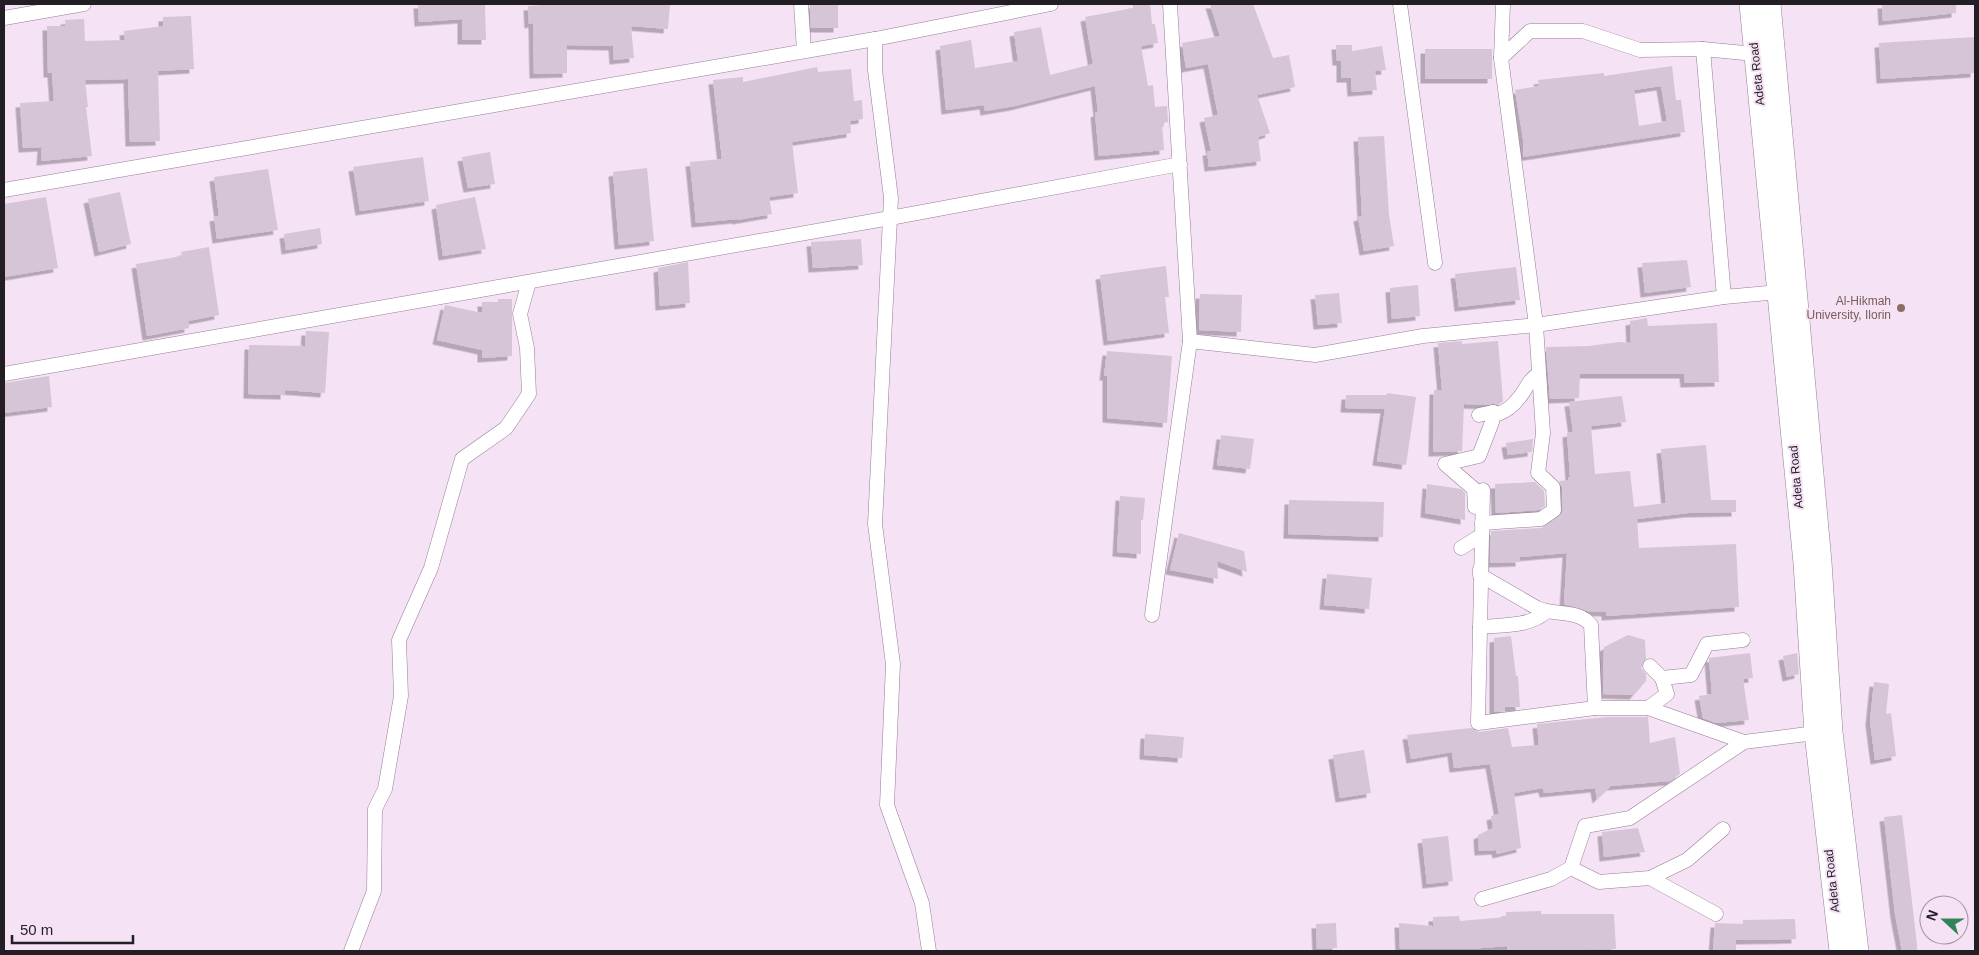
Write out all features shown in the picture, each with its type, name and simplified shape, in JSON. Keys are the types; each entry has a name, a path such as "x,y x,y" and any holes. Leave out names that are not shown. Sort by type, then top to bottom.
{"main road":[{"name":"Adeta Road","path":"1750,4 1804,563 1815,734 1840,951"},
{"name":"Adeta Road","path":"1770,4 1821,562 1832,732 1858,951"}],"street":[{"path":"4,18 84,4"},
{"path":"801,4 804,51"},
{"path":"4,190 874,39 1050,4"},
{"path":"1152,616 1190,341 1170,4"},
{"path":"1400,4 1436,263"},
{"path":"1475,515 1541,519 1554,510 1553,487 1538,473 1543,433 1536,325 1502,58 1503,4"},
{"path":"1502,58 1530,31 1583,30 1640,50 1704,49 1755,54"},
{"path":"874,39 874,70 891,198 875,524 894,664 887,805 922,903 929,951"},
{"path":"1704,49 1724,297"},
{"path":"4,374 890,218 1180,164"},
{"path":"351,951 374,891 375,809 385,789 401,696 399,640 431,568 462,459 506,428 529,394 527,348 520,314 529,282"},
{"path":"1190,341 1315,355 1423,336 1536,325 1724,297 1779,292"},
{"path":"1479,415 1493,412 1498,414 1506,410 1519,398 1533,376 1539,374"},
{"path":"1480,575 1474,489 1445,464 1479,456 1492,422 1493,412"},
{"path":"1483,490 1475,515 1480,575 1478,723 1595,708 1648,708 1744,742 1815,734"},
{"path":"1461,548 1477,538"},
{"path":"1480,575 1546,612 1578,615 1586,619 1591,625 1595,708"},
{"path":"1480,627 1519,624 1538,619 1546,612"},
{"path":"1662,678 1691,675 1707,644 1742,640"},
{"path":"1648,708 1667,694 1662,678 1650,666"},
{"path":"1482,899 1551,879 1571,868 1584,826 1630,818 1744,742"},
{"path":"1571,868 1599,882 1650,878 1687,860 1724,829"},
{"path":"1650,878 1716,914"}],"building":[{"path":"418,4 485,4 486,40 462,40 462,19 419,22"},
{"path":"560,4 670,4 668,29 631,26 634,58 614,60 613,46 567,45 567,73 534,74 533,23 529,24 528,6"},
{"path":"810,4 838,4 838,28 811,28"},
{"path":"1133,4 1150,4 1152,24 1155,24 1158,43 1141,46 1148,86 1153,85 1155,107 1167,106 1168,122 1162,123 1164,150 1099,156 1095,113 1098,112 1095,86 1015,106 985,111 984,105 946,110 940,46 971,40 975,68 1018,61 1014,32 1041,27 1050,75 1093,64 1085,17 1133,8"},
{"path":"1210,4 1253,4 1273,58 1289,55 1295,87 1257,95 1270,133 1258,137 1261,161 1209,167 1207,151 1211,151 1204,118 1218,115 1208,64 1186,68 1182,43 1220,36"},
{"path":"1882,4 1956,4 1956,13 1883,21"},
{"path":"191,16 194,69 158,71 160,141 130,142 128,79 85,80 92,156 41,161 42,147 23,148 20,103 54,101 52,73 48,73 47,26 66,26 65,20 84,19 85,41 125,40 124,31 163,26 163,17"},
{"path":"1975,37 1975,73 1881,79 1879,43"},
{"path":"1336,45 1352,45 1352,51 1382,46 1386,70 1375,71 1377,90 1352,92 1351,78 1341,78 1341,61 1337,61"},
{"path":"1425,49 1492,49 1492,79 1425,79"},
{"path":"1672,66 1676,100 1681,100 1685,132 1523,157 1523,139 1515,90 1539,86 1538,80 1604,73 1604,76","holes":["1661,86 1667,121 1639,126 1634,90"]},
{"path":"817,67 818,72 851,69 854,101 862,100 863,119 850,121 851,133 792,142 798,193 769,197 772,214 737,220 696,223 690,162 722,159 713,80 743,77 743,82"},
{"path":"1384,136 1389,215 1394,246 1364,251 1358,217 1362,216 1358,137"},
{"path":"490,152 495,184 468,188 462,157"},
{"path":"423,157 429,201 360,211 353,167"},
{"path":"647,168 654,241 619,245 613,172"},
{"path":"268,169 278,230 217,239 214,217 219,216 214,177"},
{"path":"120,192 131,244 99,252 88,199"},
{"path":"46,197 58,268 4,277 4,204"},
{"path":"475,197 486,249 443,256 436,205"},
{"path":"320,228 322,244 286,250 284,234"},
{"path":"861,239 863,265 813,268 811,242"},
{"path":"209,247 219,315 188,321 189,328 147,336 136,264 182,256 181,252"},
{"path":"1687,260 1691,287 1645,293 1642,263"},
{"path":"688,262 690,303 660,306 658,268"},
{"path":"1166,266 1169,297 1165,297 1169,333 1108,341 1100,275"},
{"path":"1516,267 1520,300 1459,307 1455,274"},
{"path":"1418,285 1420,316 1392,319 1390,288"},
{"path":"1339,293 1342,323 1318,325 1315,295"},
{"path":"1200,294 1242,295 1241,332 1199,330"},
{"path":"498,299 512,299 512,356 482,358 482,350 437,340 445,305 482,313 482,302 498,302"},
{"path":"1647,318 1648,326 1717,323 1719,382 1685,383 1684,374 1580,374 1579,398 1550,399 1546,347 1589,346 1619,342 1631,343 1630,321"},
{"path":"306,331 329,332 325,393 285,390 285,395 248,394 249,345 305,346"},
{"path":"1462,341 1462,344 1498,341 1503,401 1498,405 1464,404 1462,451 1433,452 1434,390 1442,390 1438,343"},
{"path":"1107,351 1172,356 1167,423 1107,418 1107,376 1104,376"},
{"path":"49,376 52,407 4,413 4,383"},
{"path":"1387,393 1416,397 1406,465 1377,461 1385,409 1345,408 1346,395 1387,395"},
{"path":"1622,396 1626,422 1591,426 1595,474 1630,471 1634,507 1666,503 1661,449 1706,445 1711,500 1736,500 1736,512 1688,513 1637,519 1639,548 1736,544 1739,607 1606,616 1606,612 1587,611 1564,604 1567,553 1520,557 1520,562 1490,563 1491,531 1542,528 1562,513 1562,487 1559,481 1568,480 1568,477 1570,477 1567,433 1573,432 1569,402"},
{"path":"1221,435 1254,439 1250,469 1217,465"},
{"path":"1533,439 1532,452 1508,455 1506,443"},
{"path":"1535,482 1544,491 1545,506 1538,510 1496,513 1495,484"},
{"path":"1427,484 1461,489 1465,493 1465,520 1425,513"},
{"path":"1120,496 1145,498 1143,520 1141,520 1141,554 1117,552"},
{"path":"1289,500 1384,502 1383,537 1288,534"},
{"path":"1179,533 1244,551 1247,572 1217,561 1218,579 1170,570"},
{"path":"1327,574 1372,578 1369,609 1324,605"},
{"path":"1628,635 1645,640 1646,659 1641,668 1646,674 1646,681 1634,695 1603,694 1604,647"},
{"path":"1511,636 1516,676 1518,676 1520,707 1505,707 1505,711 1494,712 1494,638"},
{"path":"1750,653 1753,678 1743,679 1749,720 1716,723 1703,718 1699,696 1712,694 1709,658"},
{"path":"1797,653 1799,674 1787,677 1783,656"},
{"path":"1874,682 1889,684 1886,714 1891,713 1896,756 1875,760 1870,721"},
{"path":"1608,717 1648,717 1650,743 1675,737 1680,774 1670,781 1611,786 1597,799 1595,788 1544,793 1543,788 1514,793 1521,848 1497,854 1496,850 1479,851 1478,835 1493,828 1491,816 1499,814 1490,764 1454,768 1452,752 1411,759 1407,735 1471,728 1479,732 1508,728 1512,747 1539,745 1537,724"},
{"path":"1145,734 1184,737 1182,758 1144,755"},
{"path":"1364,750 1371,793 1340,798 1333,755"},
{"path":"1902,815 1917,951 1902,951 1895,914 1884,817"},
{"path":"1638,828 1645,852 1604,857 1602,832"},
{"path":"1448,836 1453,881 1427,884 1422,839"},
{"path":"1541,911 1541,914 1614,914 1616,949 1507,950 1507,946 1470,949 1400,949 1399,923 1433,926 1433,917 1459,916 1460,921 1506,917 1506,912"},
{"path":"1795,919 1796,939 1736,940 1736,950 1713,951 1715,923 1743,924 1743,920"},
{"path":"1336,923 1337,948 1317,949 1316,924"}],"place":[{"name":"Al-Hikmah University, Ilorin","path":"1901,308"}]}
